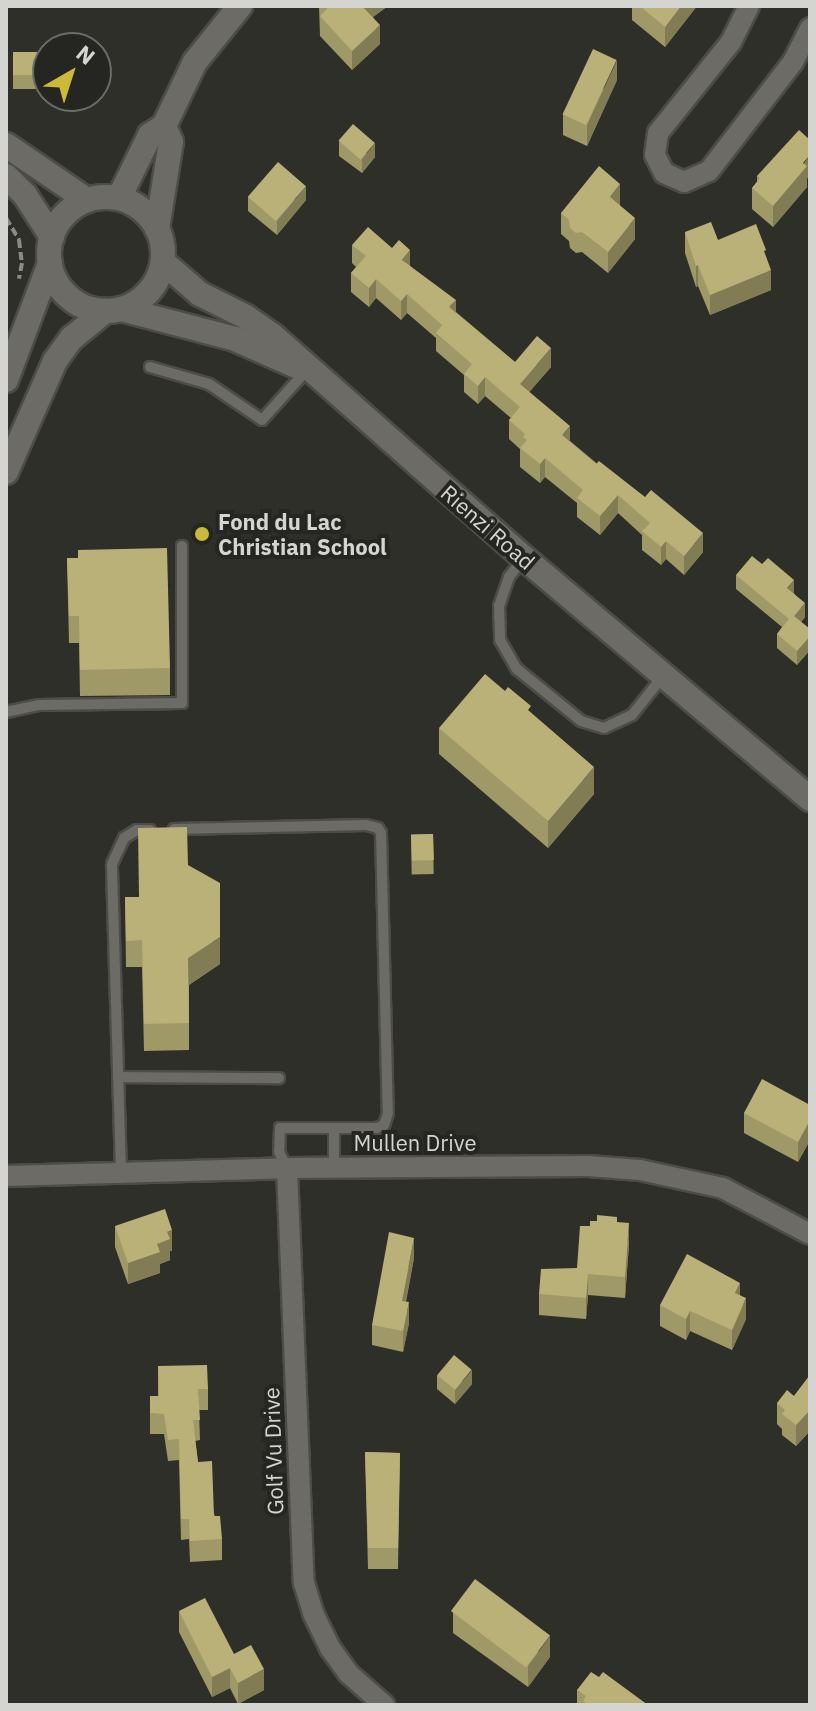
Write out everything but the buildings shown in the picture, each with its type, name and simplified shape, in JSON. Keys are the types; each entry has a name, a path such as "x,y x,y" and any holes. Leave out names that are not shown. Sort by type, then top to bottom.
{"main road":[{"path":"119,198 150,135 164,126 195,62 240,6"},
{"path":"6,472 55,361 72,338 113,310 149,292 163,262 157,229 171,142 164,126"},
{"path":"6,145 87,200"},
{"path":"6,176 25,195 52,237"},
{"path":"6,380 50,263 52,237 61,218 87,200 119,198 135,205 157,229"},
{"name":"Rienzi Road","path":"163,262 200,294 246,317 272,335 307,370 524,558 810,799"},
{"path":"50,263 54,278 75,302 235,339 307,370"}],"street":[{"path":"749,6 731,42 658,133 655,155 664,173 684,182 709,171 793,62 810,28"},
{"name":"Mullen Drive","path":"6,1176 334,1167 588,1166 640,1170 723,1188 810,1234"},
{"name":"Golf Vu Drive","path":"287,1168 304,1583 313,1613 330,1648 349,1674 384,1705"}],"lane":[{"path":"150,367 209,384 262,420 307,370"},
{"path":"6,712 39,705 182,703 182,546"},
{"path":"524,558 509,577 499,606 500,640 517,669 581,721 604,728 632,715 664,676"},
{"path":"121,1172 112,864 124,838 146,830 373,826 378,828 383,844 388,1113 384,1125 377,1128 280,1128 279,1152 287,1168"},
{"path":"118,1077 279,1078"},
{"path":"334,1128 334,1167"}],"path":[{"path":"6,218 19,240 22,263 17,287"}],"place":[{"name":"Fond du Lac Christian School","path":"202,534"}]}
